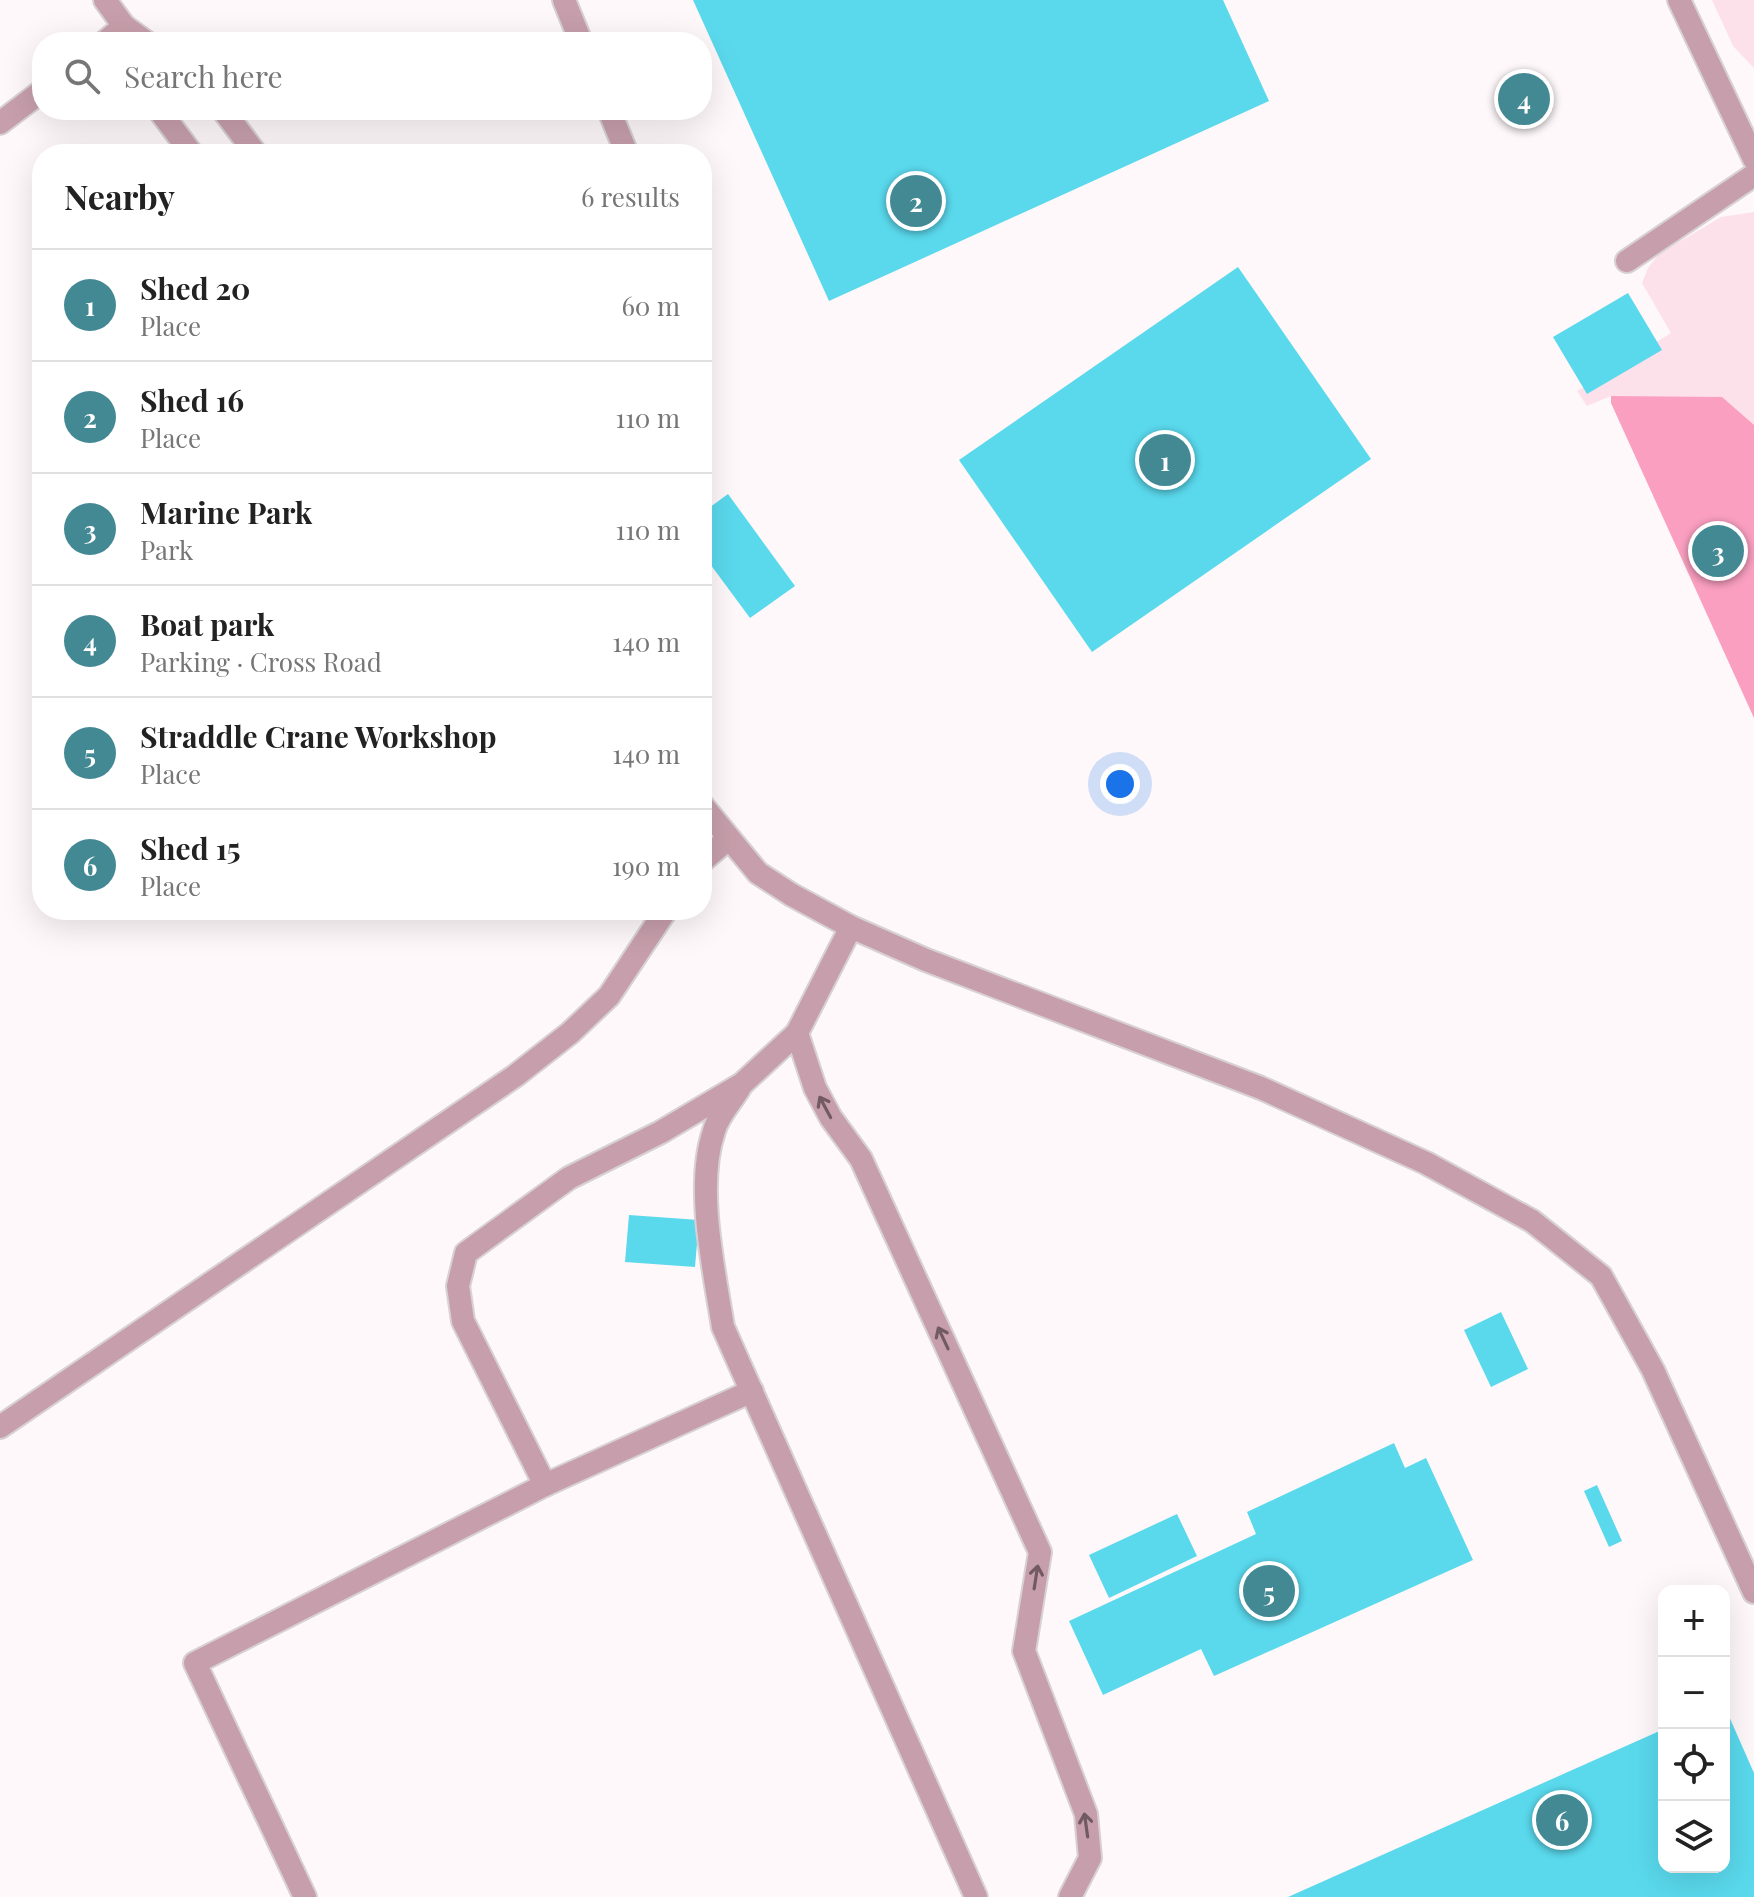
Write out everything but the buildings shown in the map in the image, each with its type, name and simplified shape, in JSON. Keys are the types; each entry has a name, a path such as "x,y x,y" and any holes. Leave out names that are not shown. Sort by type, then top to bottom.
{"street":[{"path":"105,0 127,32"},
{"path":"564,0 577,32"},
{"path":"1679,0 1748,132 1754,159"},
{"path":"0,123 32,99"},
{"path":"166,120 184,144"},
{"path":"230,120 248,144"},
{"path":"613,120 623,144"},
{"path":"1627,261 1754,175"},
{"path":"712,818 758,873 851,927 926,960 1261,1088 1426,1163 1532,1221 1601,1276 1608,1287 1653,1370 1754,1592"},
{"path":"712,853 728,839"},
{"path":"0,1427 205,1290 526,1068 609,996 659,920"},
{"path":"545,1485 463,1321 458,1286 466,1253 569,1178 661,1132 742,1084 797,1033 851,927"},
{"path":"797,1033 815,1088 831,1118 861,1159 1040,1552 1024,1651 1086,1814 1090,1858 1070,1897"},
{"path":"742,1084 714,1129 705,1173 712,1258 723,1327 976,1897"},
{"path":"305,1897 195,1663 545,1485 752,1391"}],"shaded area":[{"path":"1712,0 1754,0 1754,68 1733,46"},
{"path":"1754,212 1754,706 1611,396 1587,406 1577,391 1671,333 1642,283 1648,268 1659,254 1721,217"},
{"path":"1611,396 1722,397 1754,425 1754,718 1611,403"}],"place":[{"name":"Boat park","path":"1524,99"},
{"name":"Shed 16","path":"916,201"},
{"name":"Shed 20","path":"1165,460"},
{"name":"Marine Park","path":"1718,551"},
{"name":"Straddle Crane Workshop","path":"1269,1591"},
{"name":"Shed 15","path":"1562,1820"}]}
